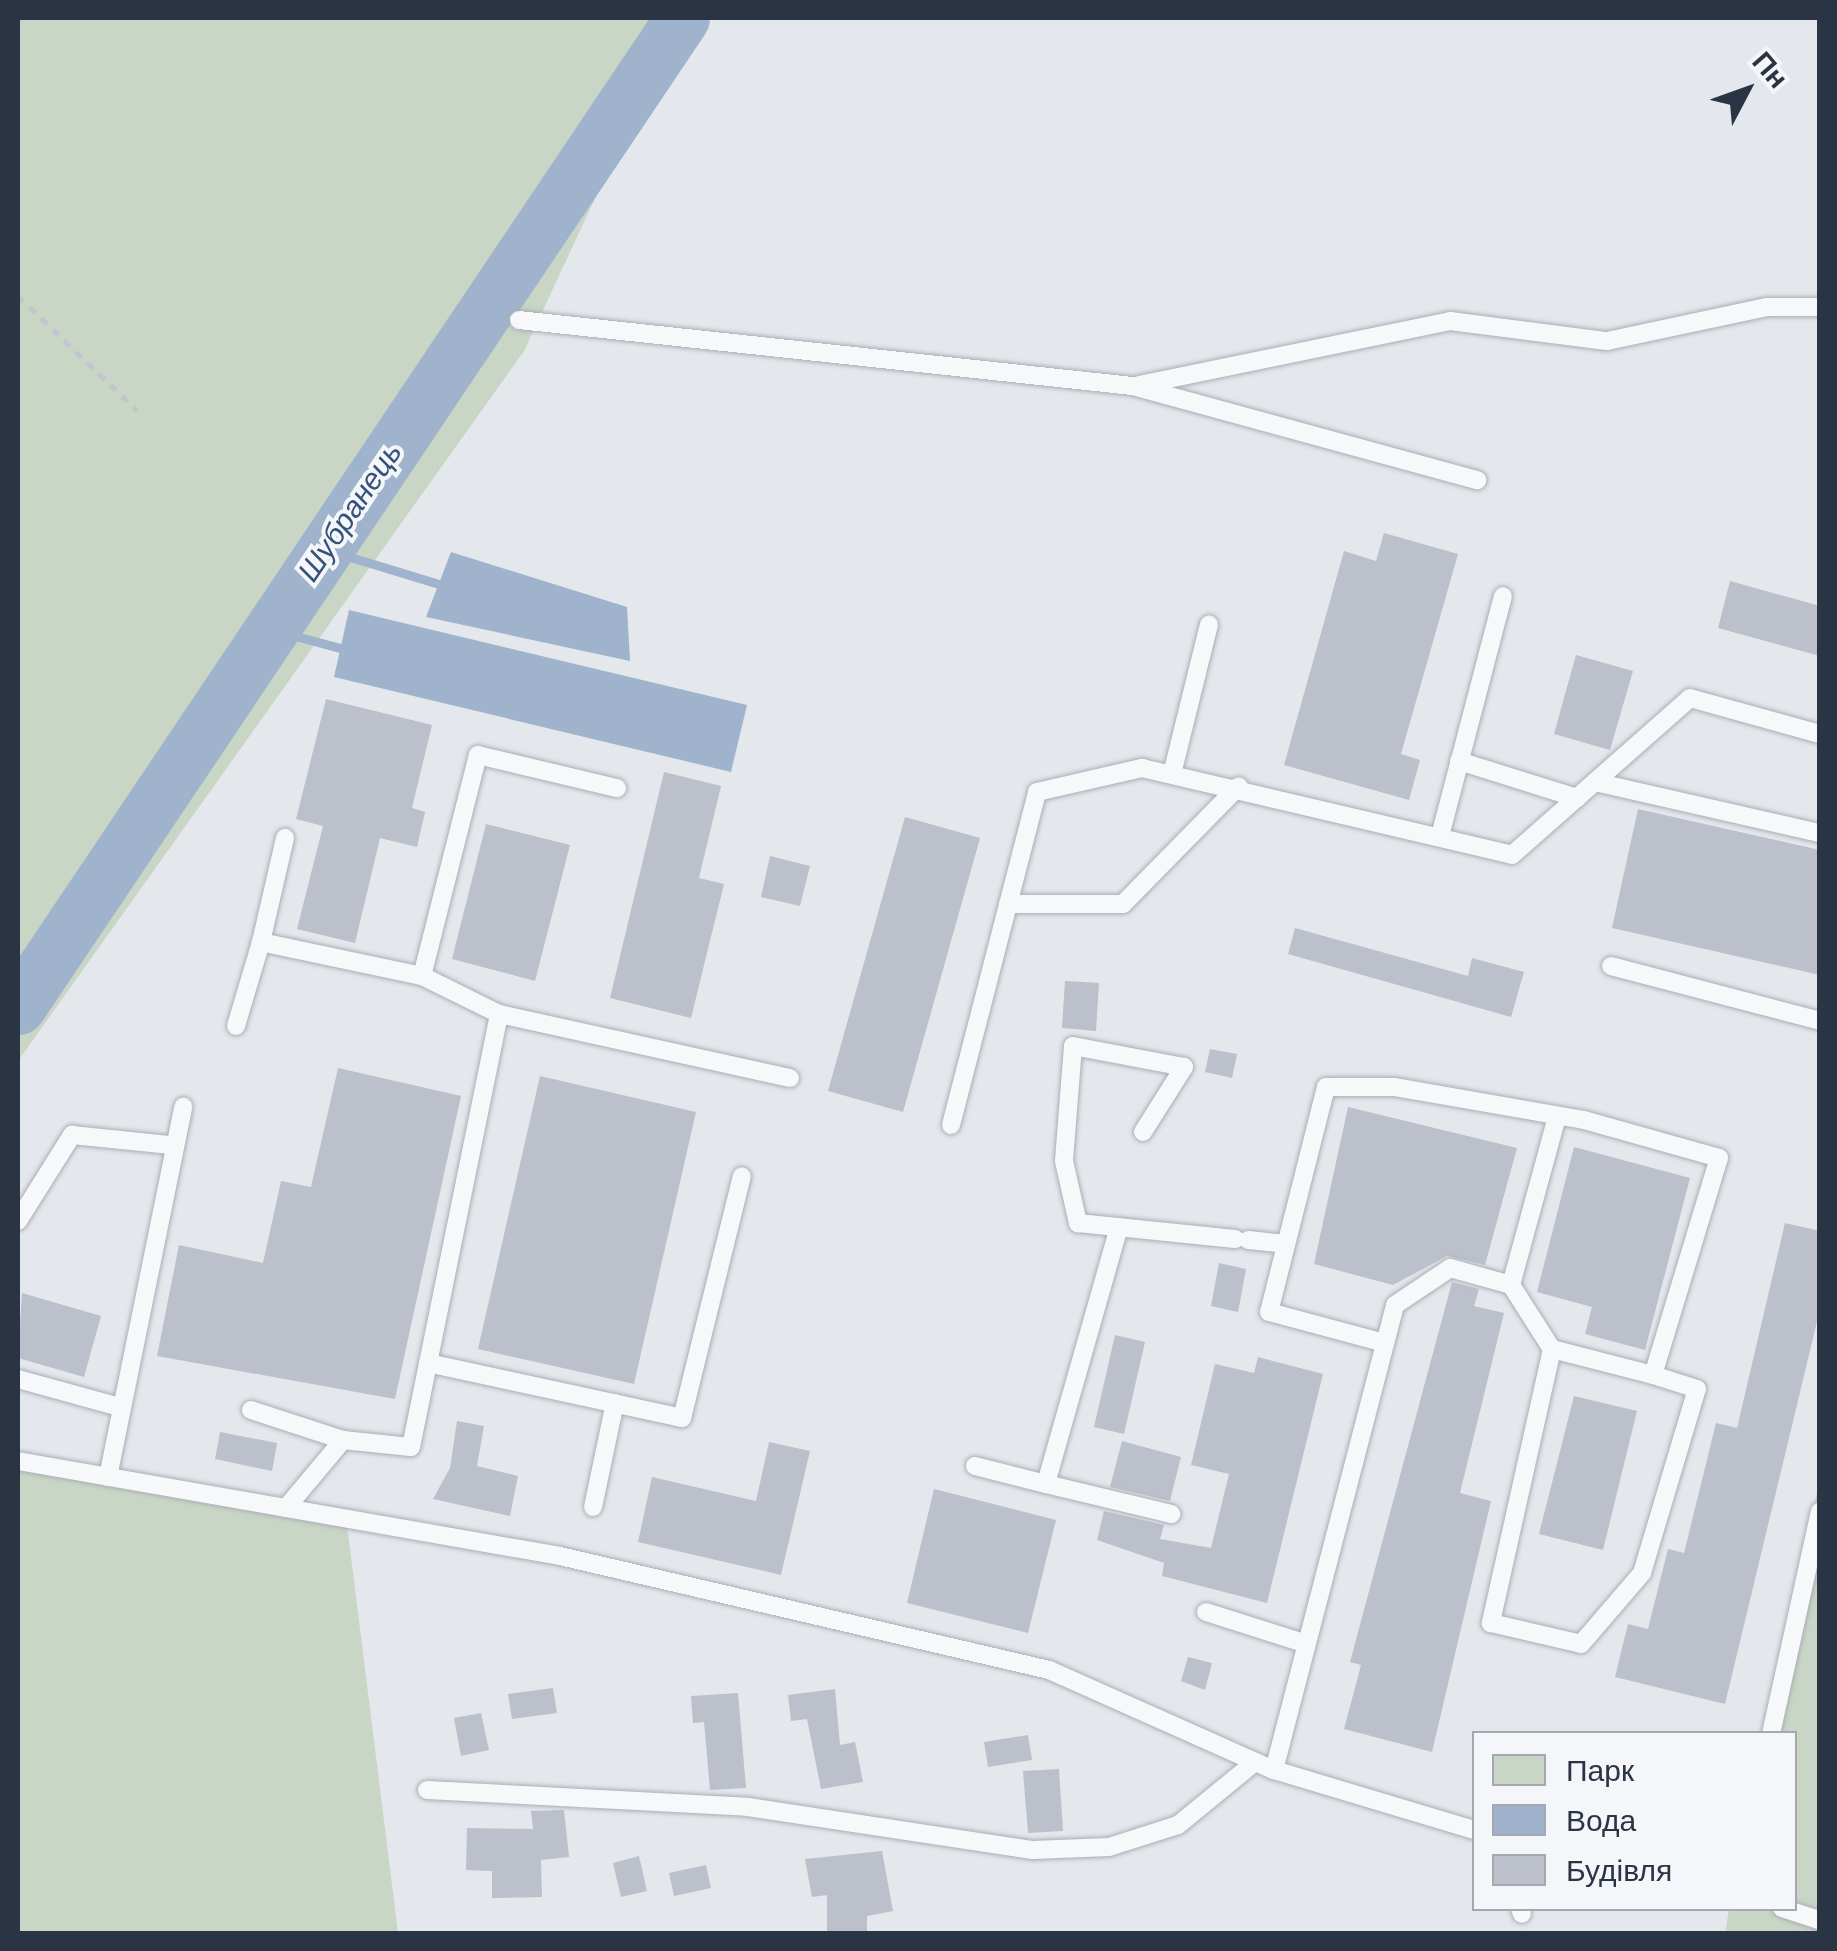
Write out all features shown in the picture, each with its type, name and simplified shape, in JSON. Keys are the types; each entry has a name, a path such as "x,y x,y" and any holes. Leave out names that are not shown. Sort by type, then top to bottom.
{"lane":[{"path":"1133,386 1450,320 1607,341 1767,307 1820,307"},
{"path":"519,320 1133,386 1477,480"},
{"path":"1440,836 1503,596"},
{"path":"1172,774 1209,626"},
{"path":"952,1124 1037,792 1142,768 1239,786 1512,855 1690,698 1820,734"},
{"path":"422,976 478,755 617,788"},
{"path":"1460,761 1577,798"},
{"path":"1595,782 1820,833"},
{"path":"1008,904 1123,904 1239,786"},
{"path":"236,1026 262,942 285,838"},
{"path":"262,942 422,976 499,1014 790,1078"},
{"path":"1611,966 1820,1021"},
{"path":"251,1410 344,1440 411,1446 499,1014"},
{"path":"1143,1132 1184,1067 1073,1046 1064,1160 1078,1222 1286,1244"},
{"path":"1385,1343 1269,1312 1326,1087 1394,1087 1557,1117 1719,1158 1653,1375"},
{"path":"108,1476 116,1406 171,1145 183,1107"},
{"path":"1511,1285 1557,1117"},
{"path":"18,1221 72,1135 171,1145"},
{"path":"428,1363 682,1418 742,1176"},
{"path":"1046,1484 1120,1227"},
{"path":"1274,1770 1304,1642 1395,1305 1450,1268 1511,1285 1552,1349 1696,1389 1642,1573 1581,1644 1491,1623 1552,1349"},
{"path":"18,1379 116,1406"},
{"path":"594,1507 615,1403"},
{"path":"286,1508 344,1440"},
{"path":"18,1461 560,1556 1049,1670 1274,1770 1472,1829"},
{"path":"975,1466 1171,1514"},
{"path":"1772,1731 1820,1511"},
{"path":"1206,1612 1304,1642"},
{"path":"426,1790 748,1807 1071,1848 1178,1825 1255,1762"},
{"path":"1792,1911 1820,1920"}],"path":[{"path":"18,296 136,410"}],"green space":[{"path":"18,18 679,18 524,351 18,1061"},
{"path":"18,1454 345,1509 398,1933 18,1933"},
{"path":"1819,1483 1819,1933 1725,1934 1729,1911 1797,1911 1797,1731 1766,1731"}],"water":[{"path":"451,552 627,607 630,661 426,617"},
{"path":"349,610 747,705 731,772 334,677"}],"building":[{"path":"1384,533 1458,554 1401,754 1420,760 1409,800 1284,765 1344,551 1376,561"},
{"path":"1730,581 1820,606 1820,656 1718,628"},
{"path":"1576,655 1633,671 1610,750 1554,734"},
{"path":"326,699 432,725 412,808 425,812 417,847 380,838 355,943 297,929 323,826 296,819"},
{"path":"664,772 721,786 699,878 724,884 691,1018 610,998"},
{"path":"1638,809 1820,850 1820,975 1612,928"},
{"path":"905,817 980,838 903,1112 828,1091"},
{"path":"486,824 570,845 535,981 452,959"},
{"path":"770,856 810,866 800,906 761,897"},
{"path":"1295,928 1468,976 1472,958 1524,972 1511,1017 1288,954"},
{"path":"1065,981 1099,983 1096,1031 1062,1028"},
{"path":"1210,1049 1237,1054 1232,1078 1205,1072"},
{"path":"338,1068 461,1096 395,1399 157,1356 179,1245 263,1263 281,1181 311,1187"},
{"path":"540,1076 696,1112 634,1384 478,1349"},
{"path":"1348,1107 1517,1148 1485,1265 1447,1256 1393,1285 1314,1264"},
{"path":"1574,1147 1690,1178 1645,1350 1585,1334 1592,1307 1537,1292"},
{"path":"1785,1223 1820,1231 1820,1309 1725,1704 1615,1677 1628,1624 1648,1629 1668,1549 1684,1553 1716,1423 1737,1428"},
{"path":"1219,1263 1246,1269 1238,1312 1211,1306"},
{"path":"1452,1282 1479,1289 1474,1306 1504,1313 1460,1493 1491,1501 1432,1752 1344,1729 1361,1665 1350,1662"},
{"path":"22,1293 101,1316 84,1377 18,1358"},
{"path":"1115,1335 1145,1342 1124,1434 1094,1427"},
{"path":"1258,1357 1323,1374 1267,1603 1162,1576 1164,1563 1097,1540 1104,1511 1164,1525 1160,1539 1211,1548 1229,1474 1191,1465 1215,1364 1254,1373"},
{"path":"1574,1396 1637,1411 1603,1550 1539,1534"},
{"path":"457,1421 484,1426 477,1466 518,1476 510,1516 433,1499 450,1468"},
{"path":"220,1432 277,1443 272,1471 215,1459"},
{"path":"1122,1441 1181,1457 1170,1501 1110,1487"},
{"path":"769,1442 810,1451 781,1575 638,1542 652,1477 756,1501"},
{"path":"934,1489 1056,1520 1028,1633 907,1603"},
{"path":"1188,1657 1212,1663 1205,1690 1181,1681"},
{"path":"553,1688 557,1713 512,1719 508,1694"},
{"path":"835,1689 840,1745 855,1742 863,1782 821,1789 807,1719 791,1721 788,1695"},
{"path":"738,1693 746,1788 710,1790 704,1722 693,1723 691,1696"},
{"path":"481,1713 489,1750 461,1756 454,1718"},
{"path":"1028,1735 1032,1760 988,1767 984,1742"},
{"path":"1059,1769 1063,1831 1028,1833 1023,1771"},
{"path":"564,1810 569,1857 541,1860 542,1897 492,1898 492,1871 466,1870 467,1828 533,1829 531,1811"},
{"path":"882,1851 893,1911 867,1916 867,1934 827,1934 827,1895 812,1897 805,1859"},
{"path":"639,1856 647,1891 621,1897 613,1863"},
{"path":"706,1865 711,1888 674,1896 669,1873"}],"waterway":[{"name":"Шубранець","path":"18,1007 682,18"},
{"path":"327,550 439,584"},
{"path":"273,630 340,648"}]}
